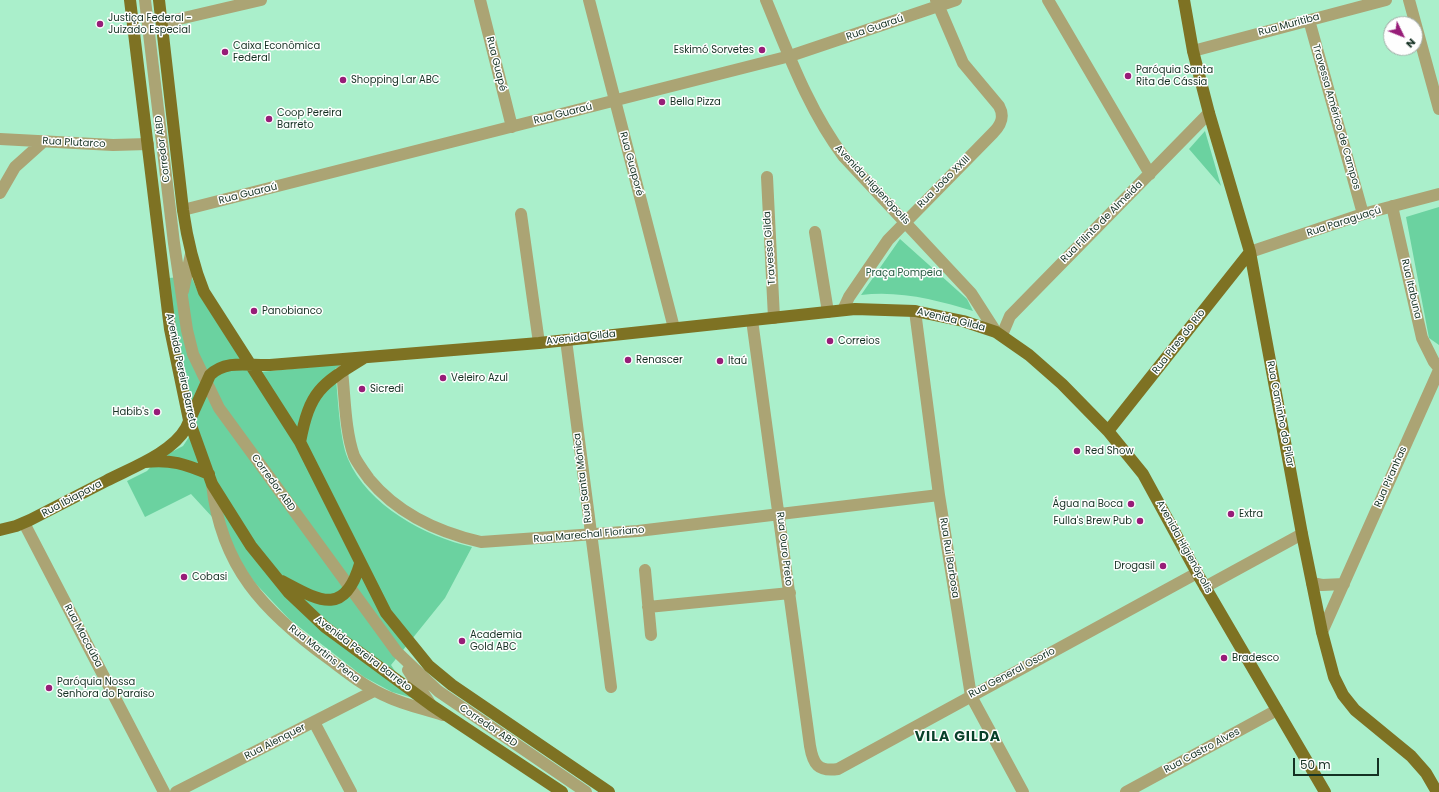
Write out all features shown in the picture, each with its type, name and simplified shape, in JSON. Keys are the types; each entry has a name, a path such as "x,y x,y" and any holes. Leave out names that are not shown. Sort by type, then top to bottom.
{"main road":[{"name":"Avenida Pereira Barreto","path":"130,0 170,329 189,420 210,479 251,546 302,607 325,628 446,716 562,792"},
{"path":"159,0 183,210 197,274 204,292 300,442 360,564 386,613 429,666 452,685 609,792"},
{"name":"Rua Caminho do Pilar","path":"1184,0 1193,51 1209,113 1250,252 1302,534 1322,632 1334,677 1343,695 1371,724 1411,756 1426,773 1436,792"},
{"name":"Rua Pires do Rio","path":"1108,431 1250,252"},
{"name":"Avenida Gilda","path":"189,420 206,382 214,370 226,365 252,366 539,343 854,309 915,311 963,322 999,333"},
{"name":"Avenida Higienópolis","path":"999,333 1029,355 1062,384 1108,431 1143,474 1205,587 1325,792"},
{"path":"300,442 310,403 322,387 342,371 367,356"},
{"name":"Rua Ibiapava","path":"0,530 24,523 142,463 177,440 184,431 189,420"},
{"name":"Rua Ibiapava","path":"142,463 172,462 192,467 210,479"},
{"path":"277,578 323,601 331,601 349,589 356,579 360,564"}],"street":[{"name":"Corredor ABD","path":"145,0 182,298 193,354 206,382 228,422 349,589 397,652 431,705"},
{"path":"162,23 261,0"},
{"name":"Rua Guapé","path":"480,0 512,127"},
{"name":"Rua Guaporé","path":"589,0 674,328"},
{"name":"Avenida Higienópolis","path":"766,0 826,134 844,157 971,293 999,333"},
{"name":"Rua Guaraú","path":"183,210 790,56 937,3 956,0"},
{"path":"1048,0 1150,174"},
{"name":"Rua Muritiba","path":"1193,51 1386,0"},
{"path":"1409,0 1437,94 1439,109"},
{"name":"Rua João XXIII","path":"843,310 849,297 888,240 905,221 994,133 1000,124 1002,113 996,102 963,63 937,3"},
{"name":"Travessa Américo de Campos","path":"1309,20 1363,214"},
{"name":"Rua Filinto de Almeida","path":"999,333 1010,316 1209,113"},
{"name":"Rua Plutarco","path":"0,139 113,145 148,144"},
{"path":"0,192 15,167 44,141"},
{"name":"Travessa Gilda","path":"767,177 774,318"},
{"name":"Rua Paraguaçú","path":"1250,252 1363,214 1439,194"},
{"name":"Rua Itabuna","path":"1392,206 1422,338 1427,351 1439,369"},
{"path":"521,214 539,343"},
{"path":"815,232 828,312"},
{"name":"Corredor ABD","path":"182,298 192,254"},
{"name":"Rua Rui Barbosa","path":"915,311 938,495 971,696 1023,792"},
{"name":"Rua Ouro Preto","path":"752,320 812,756 817,766 827,771"},
{"name":"Rua Santa Mônica","path":"566,340 590,535 611,687"},
{"name":"Rua Piranhas","path":"1322,632 1439,369"},
{"name":"Rua Marechal Floriano","path":"342,371 351,443 355,457 374,484 384,496 400,508 434,528 457,537 481,542 590,535 780,515 938,495"},
{"name":"Rua Martins Pena","path":"210,479 219,522 228,548 242,576 252,589 284,622 307,643 374,691 389,698 446,716"},
{"name":"Rua Macaúba","path":"24,523 164,792"},
{"path":"1205,587 1302,534"},
{"path":"645,570 651,635"},
{"name":"Rua General Osorio","path":"827,771 838,769 1197,573"},
{"path":"1312,583 1322,585 1344,584"},
{"path":"648,607 790,592"},
{"name":"Corredor ABD","path":"397,652 438,691 586,792"},
{"name":"Rua Alenquer","path":"176,792 374,691"},
{"name":"Rua Castro Alves","path":"1126,792 1278,710"},
{"path":"314,722 351,792"}],"green space":[{"path":"1205,131 1221,186 1189,149"},
{"path":"1439,207 1439,345 1429,338 1406,217"},
{"name":"Praça Pompeia","path":"900,239 967,299 973,311 918,297 889,294 861,295"},
{"path":"191,276 200,296 250,373 343,364 335,369 341,428 348,459 357,476 369,491 383,504 400,516 436,536 472,547 445,598 391,665 413,698 392,692 364,677 289,619 255,583 243,566 225,531 191,494 145,517 127,481 147,471 158,459 183,446 189,437 169,278"}],"place":[{"name":"Justiça Federal - Juizado Especial","path":"100,24"},
{"name":"Eskimó Sorvetes","path":"762,50"},
{"name":"Caixa Econômica Federal","path":"225,52"},
{"name":"Paróquia Santa Rita de Cássia","path":"1128,76"},
{"name":"Shopping Lar ABC","path":"343,80"},
{"name":"Bella Pizza","path":"662,102"},
{"name":"Coop Pereira Barreto","path":"269,119"},
{"name":"Panobianco","path":"254,311"},
{"name":"Correios","path":"830,341"},
{"name":"Renascer","path":"628,360"},
{"name":"Itaú","path":"720,361"},
{"name":"Veleiro Azul","path":"443,378"},
{"name":"Sicredi","path":"362,389"},
{"name":"Habib's","path":"157,412"},
{"name":"Red Show","path":"1077,451"},
{"name":"Água na Boca","path":"1131,504"},
{"name":"Extra","path":"1231,514"},
{"name":"Fulla's Brew Pub","path":"1140,521"},
{"name":"Drogasil","path":"1163,566"},
{"name":"Cobasi","path":"184,577"},
{"name":"Academia Gold ABC","path":"462,641"},
{"name":"Bradesco","path":"1224,658"},
{"name":"Paróquia Nossa Senhora do Paraíso","path":"49,688"}],"district":[{"name":"VILA GILDA","path":"958,737"}]}
